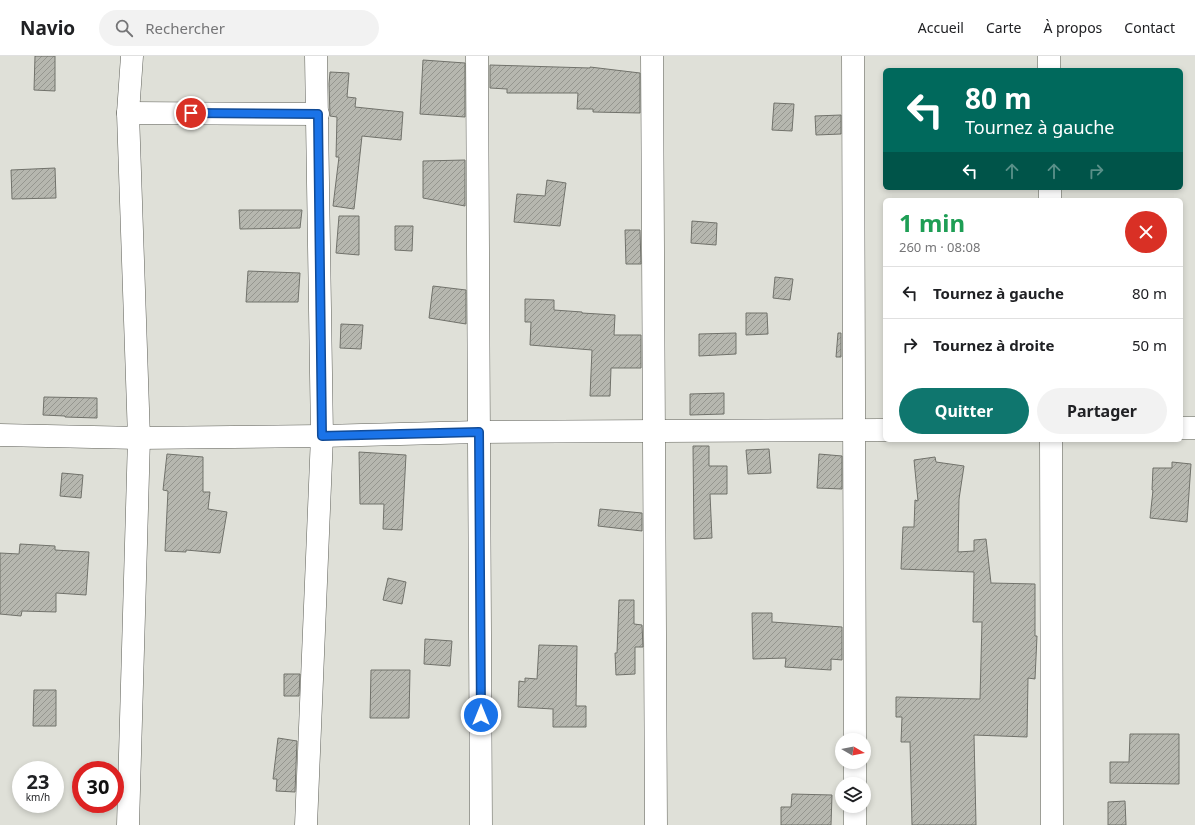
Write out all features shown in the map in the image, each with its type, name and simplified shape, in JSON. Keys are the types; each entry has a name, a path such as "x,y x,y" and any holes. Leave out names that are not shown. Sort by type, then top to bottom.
{"street":[{"path":"128,825 139,438 128,113 132,56"},
{"path":"306,825 322,436 316,56"},
{"path":"477,56 481,825"},
{"path":"652,56 656,825"},
{"path":"853,56 855,733"},
{"path":"1049,56 1049,68"},
{"path":"128,113 318,114"},
{"path":"1183,428 1195,428"},
{"path":"0,435 139,438 322,436 479,432 883,430"},
{"path":"1051,442 1052,825"},
{"path":"855,813 855,825"}],"building":[{"path":"35,56 55,56 55,91 34,90"},
{"path":"423,60 465,63 465,117 420,114"},
{"path":"490,65 590,67 640,73 640,113 593,112 593,109 577,109 578,93 507,93 507,89 490,88"},
{"path":"330,72 349,73 347,97 356,98 355,107 403,112 401,140 362,136 354,209 333,206 339,157 336,157 337,117 330,116"},
{"path":"774,103 794,104 792,131 772,130"},
{"path":"841,115 841,134 816,135 815,116"},
{"path":"465,160 465,206 423,198 423,161"},
{"path":"55,168 56,198 12,199 11,170"},
{"path":"547,180 566,183 560,226 514,222 517,194 545,196"},
{"path":"239,210 302,210 300,228 240,229"},
{"path":"339,216 359,216 359,255 336,253"},
{"path":"692,221 717,223 716,245 691,243"},
{"path":"395,226 413,226 412,251 395,250"},
{"path":"625,230 640,230 641,264 626,264"},
{"path":"248,271 300,273 298,302 246,302"},
{"path":"775,277 793,279 790,300 773,298"},
{"path":"433,286 466,290 466,324 429,318"},
{"path":"525,299 554,300 554,310 615,315 614,335 641,335 641,368 611,368 610,396 590,396 592,350 530,345 531,322 525,322"},
{"path":"746,313 767,313 768,334 746,335"},
{"path":"341,324 363,325 361,349 340,348"},
{"path":"736,333 736,354 699,356 699,334"},
{"path":"838,333 841,333 841,357 836,357"},
{"path":"724,393 724,414 690,415 690,394"},
{"path":"44,397 97,398 97,418 43,415"},
{"path":"693,446 709,446 709,466 727,466 727,494 710,494 712,538 694,539"},
{"path":"769,449 771,473 748,474 746,450"},
{"path":"359,452 406,455 402,530 383,529 384,504 360,504"},
{"path":"167,454 203,457 203,492 210,492 208,509 227,512 220,553 186,550 186,552 165,551 168,491 163,490"},
{"path":"819,454 842,456 842,489 817,488"},
{"path":"935,457 936,462 964,466 959,499 958,552 974,551 974,540 986,539 991,583 1035,584 1035,636 1037,636 1035,679 1028,678 1027,737 974,735 976,825 912,825 910,742 901,742 902,717 896,717 896,697 980,699 982,622 973,622 974,572 901,569 903,527 914,527 915,500 918,501 914,460"},
{"path":"1172,462 1191,464 1187,522 1150,518 1153,490 1153,468 1172,468"},
{"path":"62,473 83,475 81,498 60,496"},
{"path":"600,509 642,513 642,531 598,526"},
{"path":"20,544 55,546 55,550 89,552 86,595 56,593 56,612 22,611 21,616 0,614 0,553 19,554"},
{"path":"388,578 406,582 402,604 383,600"},
{"path":"619,600 634,600 634,624 642,625 643,647 635,647 635,674 616,675 615,653 617,653"},
{"path":"752,613 772,613 772,622 842,627 842,660 831,659 831,670 785,667 786,658 753,659"},
{"path":"425,639 452,641 450,666 424,664"},
{"path":"539,645 577,646 576,706 586,706 586,727 553,727 553,709 518,707 519,681 525,682 525,678 537,679"},
{"path":"371,670 410,670 409,718 370,718"},
{"path":"284,674 300,674 299,696 284,696"},
{"path":"34,690 56,690 56,726 33,726"},
{"path":"1130,734 1179,734 1179,784 1110,783 1110,762 1129,762"},
{"path":"278,738 297,741 295,792 276,791 277,779 273,779"},
{"path":"792,794 832,795 831,825 781,825 781,807 791,807"},
{"path":"1125,801 1126,825 1108,825 1108,802"}],"route":[{"path":"191,113 318,114 322,436 479,432 481,715"}]}
